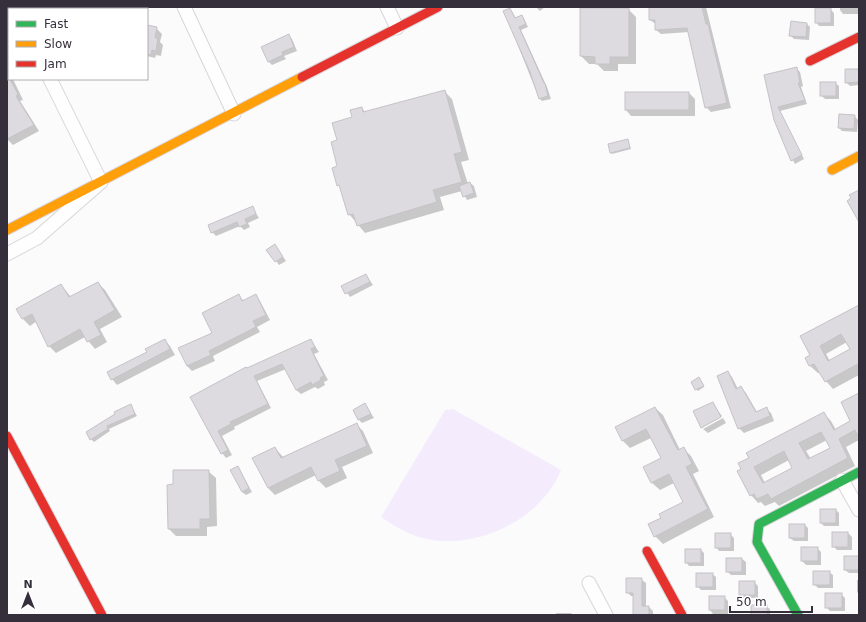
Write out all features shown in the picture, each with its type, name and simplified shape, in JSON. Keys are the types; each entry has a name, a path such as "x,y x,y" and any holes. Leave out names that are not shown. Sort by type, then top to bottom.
{"street":[{"path":"184,7 234,114"},
{"path":"387,7 397,28"},
{"path":"7,230 234,114 438,7"},
{"path":"810,61 859,37"},
{"path":"50,80 101,182"},
{"path":"832,170 859,156"},
{"path":"7,254 37,238 101,182"},
{"path":"7,436 102,615"},
{"path":"798,615 757,542 759,524 859,472"},
{"path":"842,480 859,510"},
{"path":"647,551 682,615"},
{"path":"589,583 606,615"}],"shaded area":[{"path":"453,409 561,470 552,487 540,502 525,515 508,526 489,534 470,539 450,541 424,539 398,528 381,517 445,410"}],"building":[{"path":"649,7 702,7 706,24 708,24 727,103 705,108 687,28 655,30 655,20 649,20"},
{"path":"510,8 515,18 522,15 526,24 519,27 545,83 548,96 539,99 530,72 503,11"},
{"path":"580,8 629,8 629,57 610,57 610,64 595,64 595,57 580,56"},
{"path":"815,8 831,8 831,23 815,23"},
{"path":"791,21 807,23 806,37 789,36"},
{"path":"148,25 157,27 155,38 158,38 156,51 152,50 151,55 148,54"},
{"path":"289,34 294,47 282,52 283,55 268,62 261,47"},
{"path":"797,67 800,83 798,83 805,100 778,107 802,155 791,161 774,120 764,75"},
{"path":"845,69 859,69 859,82 845,83"},
{"path":"7,74 8,80 10,80 18,94 16,96 34,125 7,139"},
{"path":"820,82 836,82 836,96 820,96"},
{"path":"445,90 462,152 454,154 462,182 433,190 437,202 357,226 353,214 348,215 332,168 337,166 331,142 337,140 332,123 352,117 350,110 362,107 363,112"},
{"path":"625,92 689,92 689,110 625,110"},
{"path":"839,114 855,115 854,129 838,128"},
{"path":"628,139 630,148 610,153 608,144"},
{"path":"470,182 474,193 463,197 459,186"},
{"path":"859,190 859,222 847,201 851,198 849,195"},
{"path":"253,206 256,214 245,219 247,224 239,227 237,222 211,233 208,225"},
{"path":"275,244 283,257 275,262 266,250"},
{"path":"366,274 370,282 345,294 341,286"},
{"path":"98,282 115,310 94,322 101,335 87,342 80,329 48,347 32,314 22,319 16,309 61,284 69,297"},
{"path":"239,294 242,301 256,294 266,315 253,321 256,327 209,351 211,355 187,366 178,348 212,333 202,313"},
{"path":"859,305 859,366 858,364 825,382 814,364 809,366 805,358 810,355 800,336","holes":["841,334 850,349 828,361 820,346"]},
{"path":"165,339 170,349 111,380 107,372 147,352 145,349"},
{"path":"311,339 315,347 311,349 324,376 320,378 321,380 312,385 311,382 296,390 282,364 254,376 268,404 230,422 231,424 218,431 228,450 221,454 190,397 246,367 247,368"},
{"path":"728,371 736,389 741,386 756,412 767,407 770,416 738,429 717,376"},
{"path":"699,377 704,386 695,390 691,382"},
{"path":"859,393 859,438 855,430 839,439 848,458 771,499 768,494 757,499 754,494 750,496 737,471 741,469 738,463 749,458 746,453 824,412 834,430 850,421 841,402","holes":["821,432 830,448 808,459 799,443","784,451 792,468 763,483 754,467"]},
{"path":"713,402 721,417 701,428 693,411"},
{"path":"365,403 371,414 358,420 353,410"},
{"path":"131,404 135,414 107,426 108,429 90,440 86,432 115,414 114,412"},
{"path":"655,407 678,450 684,447 692,464 686,467 708,509 654,537 648,524 661,518 659,514 683,502 669,474 651,483 643,467 661,458 646,429 622,441 615,427"},
{"path":"357,423 367,446 335,460 340,471 318,481 311,467 268,488 252,458 275,447 281,458"},
{"path":"238,466 249,488 242,492 230,470"},
{"path":"173,470 209,470 210,519 200,519 200,529 168,529 167,485 173,484"},
{"path":"820,509 836,509 836,523 820,523"},
{"path":"789,524 805,524 805,538 789,538"},
{"path":"832,532 848,532 848,547 832,547"},
{"path":"715,533 731,533 731,548 715,548"},
{"path":"801,547 818,547 818,561 801,561"},
{"path":"685,549 701,549 701,563 685,563"},
{"path":"844,556 859,556 859,570 844,570"},
{"path":"726,558 742,558 742,572 726,572"},
{"path":"813,571 830,571 830,585 813,585"},
{"path":"696,573 713,573 713,587 696,587"},
{"path":"626,578 642,578 642,606 649,606 649,615 633,615 633,593 626,593"},
{"path":"739,581 755,581 755,595 739,595"},
{"path":"825,593 842,593 842,608 825,608"},
{"path":"709,596 725,596 725,610 709,610"},
{"path":"751,605 767,605 767,615 751,615"}],"traffic: fast":[{"path":"798,615 757,542 759,524 859,472"}],"traffic: slow":[{"path":"7,230 302,77"},
{"path":"832,170 859,156"}],"traffic: jam":[{"path":"302,77 438,7"},
{"path":"810,61 859,37"},
{"path":"7,436 102,615"},
{"path":"647,551 682,615"}]}
